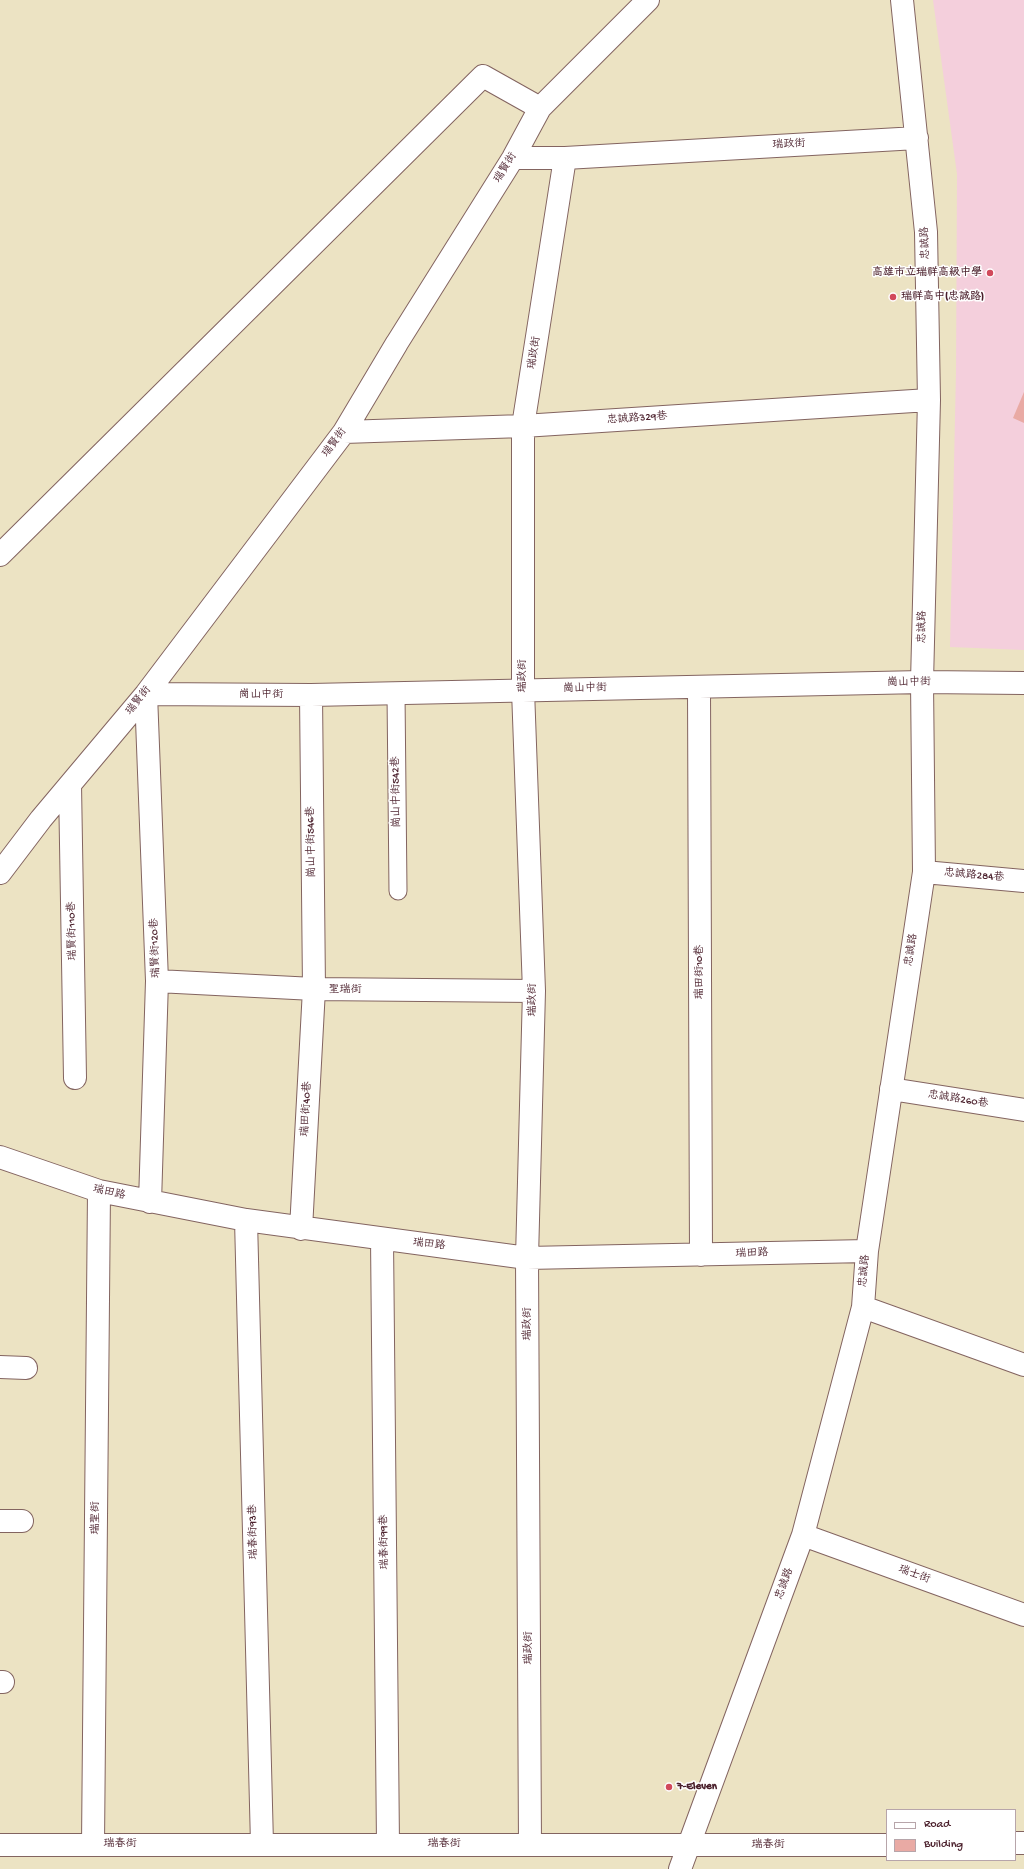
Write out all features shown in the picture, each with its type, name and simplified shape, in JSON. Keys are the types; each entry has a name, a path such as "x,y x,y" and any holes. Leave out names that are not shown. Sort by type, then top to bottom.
{"street":[{"name":"瑞賢街","path":"0,873 41,819 146,694 344,432 397,342 513,158 540,108 648,0"},
{"name":"忠誠路","path":"680,1869 803,1535 863,1307 867,1250 924,872 922,682 929,400 926,232 902,0"},
{"path":"0,555 483,76 540,108"},
{"name":"瑞政街","path":"513,158 565,158 917,138"},
{"name":"瑞政街","path":"530,1845 527,1258 534,991 523,690 523,426 565,158"},
{"name":"忠誠路329巷","path":"344,432 523,426 929,400"},
{"name":"崗山中街","path":"146,694 311,695 699,688 922,682 1024,683"},
{"name":"瑞田街10巷","path":"699,688 701,1255"},
{"name":"瑞賢街120巷","path":"146,694 157,981 150,1202"},
{"name":"崗山中街546巷","path":"311,695 314,989"},
{"name":"瑞賢街110巷","path":"70,785 75,1078"},
{"name":"忠誠路284巷","path":"924,872 1024,881"},
{"name":"聖瑞街","path":"157,981 314,989 534,991"},
{"name":"瑞田街40巷","path":"301,1228 314,989"},
{"name":"忠誠路260巷","path":"891,1089 1024,1110"},
{"name":"瑞田路","path":"0,1157 99,1191 150,1202 246,1220 527,1258 867,1250"},
{"name":"瑞聖街","path":"93,1844 99,1191"},
{"name":"瑞春街93巷","path":"246,1220 262,1844"},
{"name":"瑞春街99巷","path":"382,1239 388,1844"},
{"path":"863,1307 1024,1365"},
{"path":"0,1367 26,1368"},
{"path":"0,1521 22,1521"},
{"name":"瑞士街","path":"803,1535 1024,1615"},
{"name":"瑞春街","path":"0,1845 886,1845"}],"lane":[{"name":"崗山中街542巷","path":"396,693 398,891"}],"shaded area":[{"name":"高雄市立瑞祥高級中學","path":"933,0 1024,0 1024,650 950,647 956,372 957,174"}],"building":[{"path":"1024,392 1024,423 1013,418"}],"place":[{"name":"高雄市立瑞祥高級中學","path":"990,273"},
{"name":"瑞祥高中(忠誠路)","path":"893,297"},
{"name":"7-Eleven","path":"669,1787"}]}
